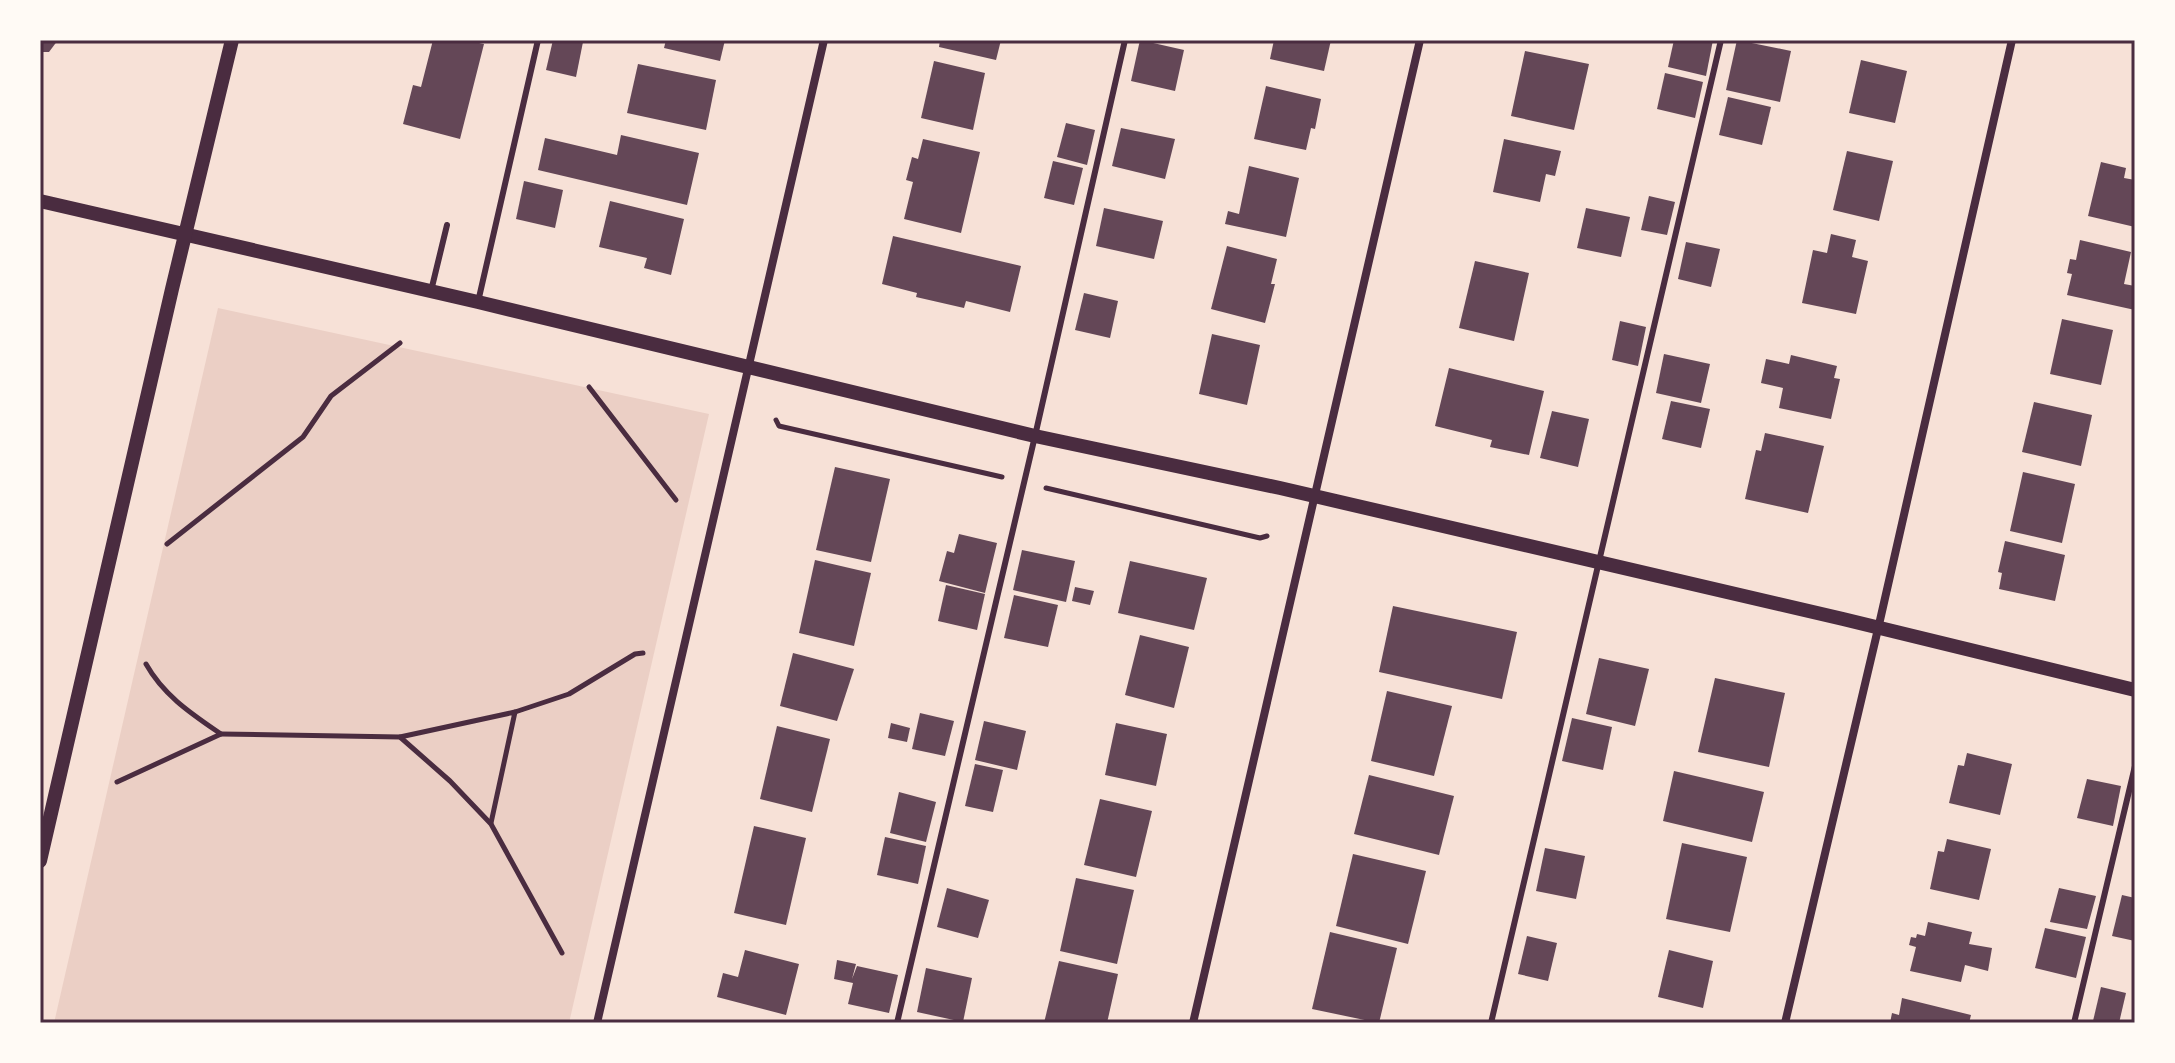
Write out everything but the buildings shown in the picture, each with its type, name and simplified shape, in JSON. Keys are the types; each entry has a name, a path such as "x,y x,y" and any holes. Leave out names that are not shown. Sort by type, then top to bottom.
{"street":[{"path":"40,861 232,40"},
{"path":"597,1023 824,40"},
{"path":"1193,1023 1420,40"},
{"path":"1785,1023 2012,40"},
{"path":"40,201 1035,436 1600,563 2135,690"}],"lane":[{"path":"478,302 538,40"},
{"path":"897,1023 1125,40"},
{"path":"1491,1023 1721,40"},
{"path":"431,291 447,225"},
{"path":"2074,1023 2135,766"}],"path":[{"path":"167,544 303,437 331,396 400,343"},
{"path":"589,387 676,500"},
{"path":"117,782 221,734 400,737 515,712 569,694 635,654 643,653"},
{"path":"146,664 163,689 190,713 221,734"},
{"path":"491,824 515,712"},
{"path":"400,737 450,781 491,824 562,953"}],"shaded area":[{"path":"218,308 709,414 569,1023 54,1023"}]}
